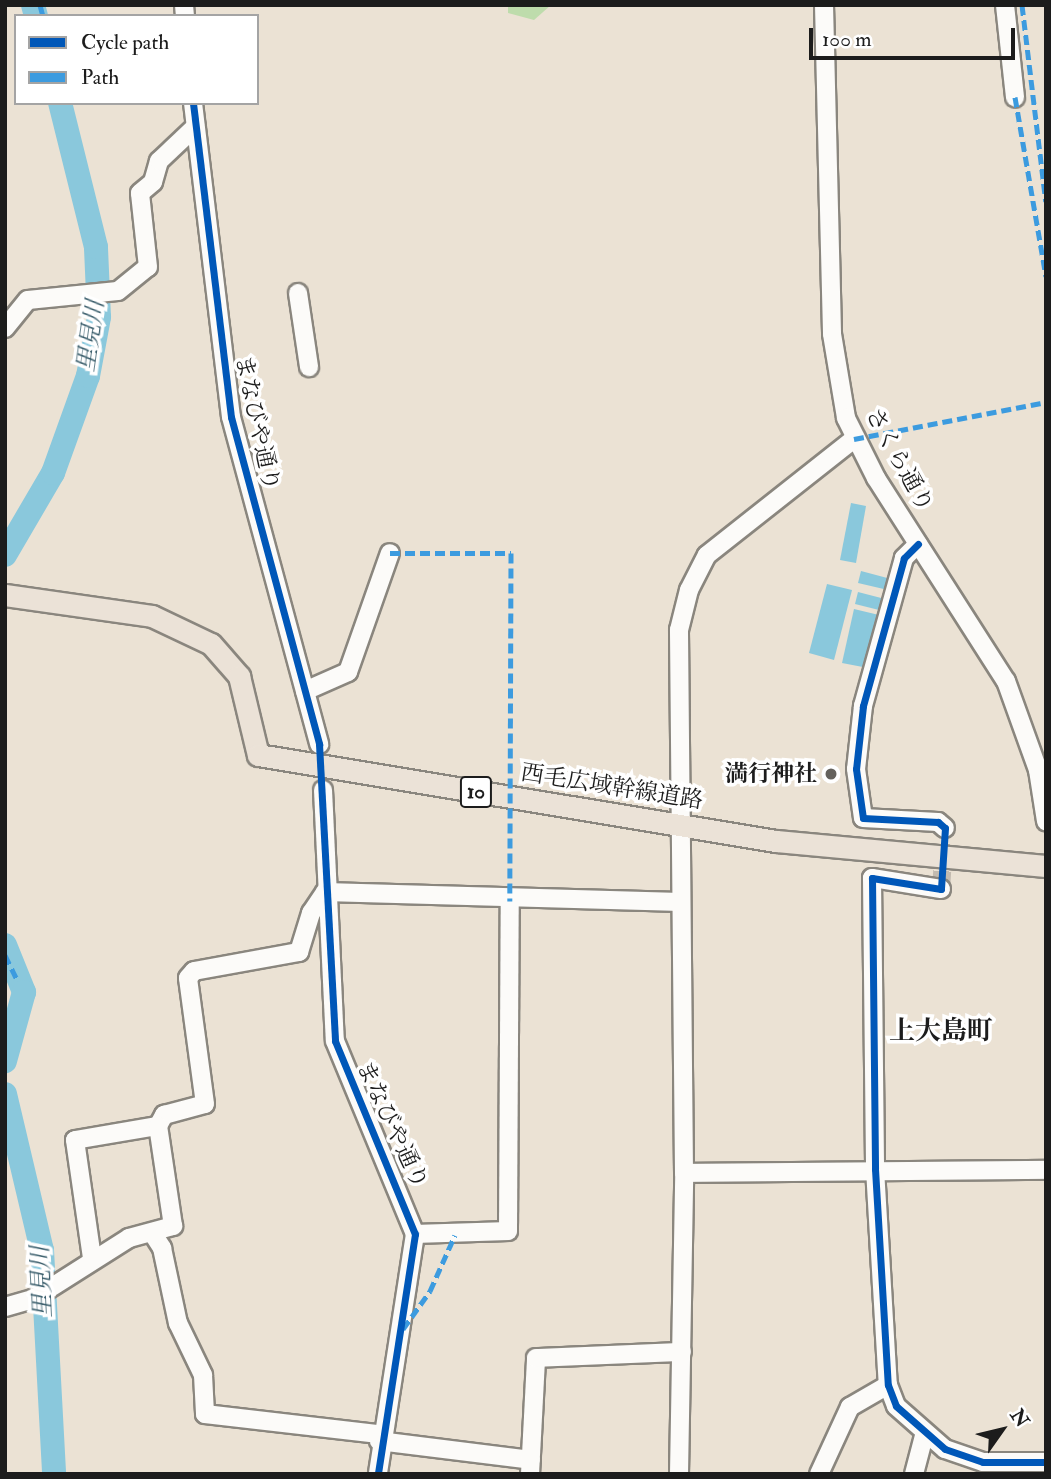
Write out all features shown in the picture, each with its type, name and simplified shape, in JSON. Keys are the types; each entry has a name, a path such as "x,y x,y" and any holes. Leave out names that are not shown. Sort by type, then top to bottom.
{"main road":[{"name":"西毛広域幹線道路","path":"5,595 152,616 211,644 239,676 258,755 776,841 1038,865"}],"street":[{"name":"さくら通り","path":"824,5 832,334 854,439 1006,681 1038,770 1046,821"},
{"path":"1005,5 1015,97"},
{"name":"まなびや通り","path":"193,105 231,417 319,744"},
{"path":"5,328 28,300 118,291 148,267 140,193 153,182 159,161 195,127"},
{"path":"298,293 309,367"},
{"path":"679,1474 684,1172 679,630 695,574 728,534 854,439"},
{"path":"918,544 904,558 863,706 856,769 863,818 938,822 945,828"},
{"path":"305,691 348,672 390,553"},
{"name":"まなびや通り","path":"323,790 325,892 335,1041 415,1234"},
{"path":"941,888 872,878 875,1169 888,1385 896,1406 945,1449 983,1462 1046,1462"},
{"path":"5,1307 33,1300 92,1258 173,1226 158,1126 164,1115 205,1104 188,978 194,971 299,953 310,913 325,892 510,901 681,902"},
{"path":"378,1474 379,1437 415,1234 508,1231 510,901"},
{"path":"92,1258 75,1140 158,1126"},
{"path":"684,1172 1046,1170"},
{"path":"153,1234 162,1248 178,1323 203,1375 205,1414 379,1437 530,1467 536,1358 682,1352"},
{"path":"819,1474 850,1407 888,1385"},
{"path":"914,1474 925,1432"}],"green space":[{"path":"508,5 551,5 534,20 508,13"}],"water":[{"path":"851,503 866,506 856,563 840,560"},
{"path":"861,571 891,579 888,590 858,583"},
{"path":"827,584 852,590 834,660 809,653"},
{"path":"858,592 885,599 883,611 855,604"},
{"path":"854,609 879,615 868,668 842,663"}],"waterway":[{"name":"里見川","path":"33,5 35,14"},
{"name":"里見川","path":"5,555 53,473 88,376 99,317 96,247 60,105"},
{"name":"里見川","path":"5,945 24,992 5,1061"},
{"name":"里見川","path":"5,1094 42,1250 54,1474"}],"tunnel":[{"path":"941,889 945,828"}],"marked path":[{"path":"40,5 42,14"},
{"path":"1022,5 1046,202"},
{"path":"1015,97 1046,276"},
{"path":"854,439 1046,402"},
{"path":"390,553 511,553 510,901"},
{"path":"5,955 17,980"},
{"path":"403,1329 430,1291 455,1235"}],"cycle path":[{"path":"193,105 231,417 319,744 335,1041 415,1234 378,1474"},
{"path":"918,544 904,558 863,706 856,769 863,818 938,822 945,828 941,889 872,878 875,1169 888,1385 896,1406 945,1449 983,1462 1046,1462"}],"place":[{"name":"満行神社","path":"831,774"}],"district":[{"name":"上大島町","path":"941,1032"}]}
